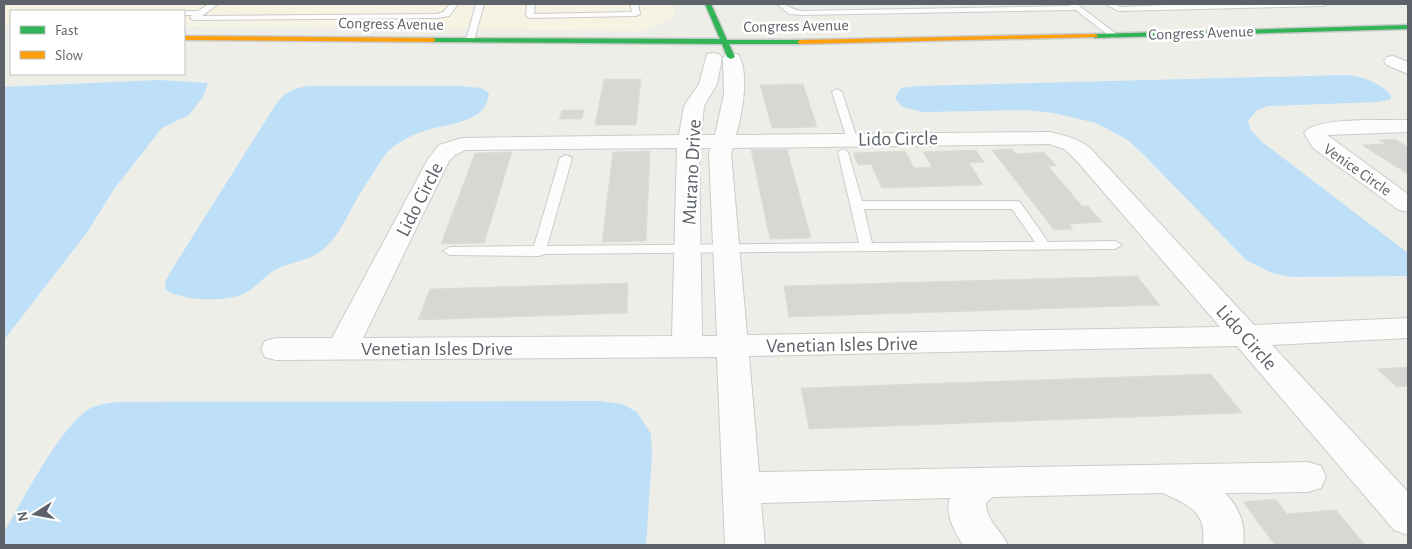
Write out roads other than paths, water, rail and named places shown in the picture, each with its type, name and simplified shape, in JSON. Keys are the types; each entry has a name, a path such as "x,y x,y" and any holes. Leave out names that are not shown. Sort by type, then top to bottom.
{"street":[{"path":"708,4 724,55"},
{"name":"Congress Avenue","path":"185,38 470,40 724,55 1115,36 1408,28"},
{"name":"Murano Drive","path":"724,55 735,75 730,123 720,153 732,346"},
{"name":"Murano Drive","path":"687,347 690,140 694,106 724,55"},
{"name":"Venice Circle","path":"1408,126 1324,129 1315,133 1321,143 1408,205"},
{"name":"Lido Circle","path":"342,348 439,158 447,150 472,142 724,140 847,145 1039,137 1072,144 1091,162 1408,518"},
{"name":"Venetian Isles Drive","path":"276,349 687,347 1245,336 1408,328"},
{"path":"732,346 745,545"},
{"path":"741,488 1164,478 1308,477"},
{"path":"1164,478 1186,485 1211,504 1221,516 1227,533 1223,545"},
{"path":"988,545 978,537 969,519 968,502 975,489 991,482"}],"lane":[{"path":"214,4 194,18 437,16 446,14 454,4"},
{"path":"470,40 480,4"},
{"path":"531,4 530,16 636,14 634,4"},
{"path":"781,4 792,12 980,6 1076,6 1115,36"},
{"path":"825,4 832,12"},
{"path":"1110,4 1118,9 1194,5 1323,4"},
{"path":"185,13 200,13"},
{"path":"837,92 857,205 867,248"},
{"path":"538,252 566,158"},
{"path":"857,205 1016,205 1044,246"},
{"path":"450,252 1115,245"}],"water":[{"path":"1344,75 1364,78 1376,83 1391,95 1391,99 1378,102 1268,106 1257,110 1248,121 1251,130 1262,142 1408,253 1408,276 1291,277 1272,273 1246,260 1128,140 1096,123 1053,113 1027,110 923,112 902,107 895,98 901,88 918,86"},
{"path":"159,80 208,83 203,97 189,115 162,128 114,189 88,231 4,340 4,87"},
{"path":"307,86 461,86 481,88 489,93 487,103 474,117 454,124 433,128 409,137 387,152 361,191 339,230 325,248 314,256 277,269 251,290 239,296 206,299 173,294 166,290 165,282 171,271 276,104 289,92"},
{"path":"600,401 622,404 637,412 651,434 652,456 646,545 4,545 4,532 54,447 78,418 89,409 100,405 119,402"}]}
